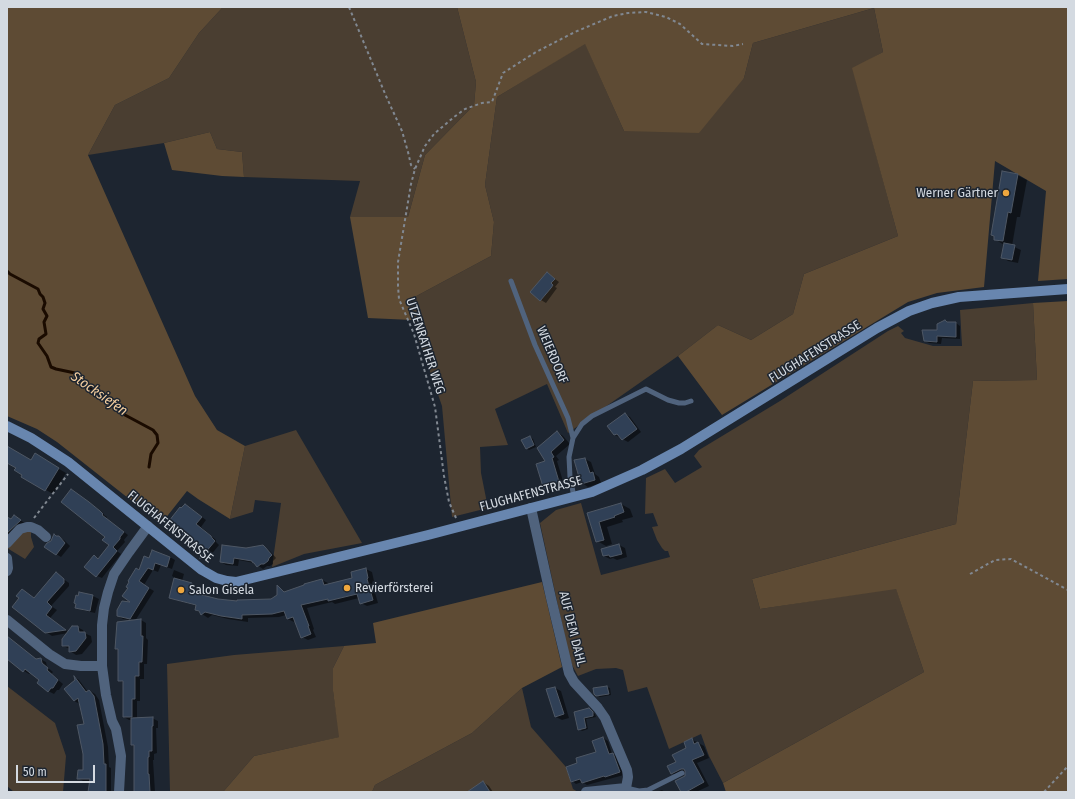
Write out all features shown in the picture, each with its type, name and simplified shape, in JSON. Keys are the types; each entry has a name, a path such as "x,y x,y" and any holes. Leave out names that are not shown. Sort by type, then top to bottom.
{"main road":[{"name":"FLUGHAFENSTRASSE","path":"7,426 31,438 74,466 207,573 216,578 236,582 592,492 642,470 681,449 864,336 909,311 932,303 959,297 1068,289"}],"street":[{"name":"AUF DEM DAHL","path":"531,508 569,673 574,682 598,708 605,718 627,770 628,777 626,788"},
{"path":"119,792 121,756 116,729 112,721 106,695 102,666 102,625 104,608 114,574 148,526"},
{"path":"7,543 20,529 27,527 38,530 46,537"},
{"path":"7,558 7,571"},
{"path":"7,620 57,660 65,664 102,666"},
{"path":"586,792 626,788"}],"lane":[{"name":"WEIERDORF","path":"511,281 535,345 568,418 573,438"},
{"name":"WEIERDORF","path":"574,497 569,467 569,457 573,438 582,424 592,416 646,390 668,400 679,403 690,401"},
{"path":"626,788 640,791 648,790 682,773"}],"path":[{"path":"349,7 402,131 411,165 415,169"},
{"name":"UTZENRATHER WEG","path":"459,526 449,502 435,407 414,334 399,299 398,262 402,235 411,184 415,169 425,146 434,134 465,109 482,103 492,102 503,74 536,52 575,32 613,16 646,12 666,17 680,24 702,44 733,46 743,44"},
{"path":"27,527 74,466"},
{"path":"970,574 995,560 1011,559 1068,590"},
{"path":"1044,792 1068,766"}],"shaded area":[{"path":"7,7 223,7 199,33 169,78 115,105 88,155 195,396 217,430 245,446 230,519 187,491 161,524 57,442 37,429 7,416"},
{"path":"223,7 457,7 476,82 474,105 425,155 408,217 350,217 360,181 244,177 242,152 217,149 210,132 164,143 88,155 115,105 169,78 199,33"},
{"path":"457,7 1068,7 1068,279 1038,281 1046,191 995,161 984,287 937,293 908,302 722,415 678,356 718,325 751,340 793,314 804,274 898,236 852,68 883,52 874,8 753,43 744,78 699,133 624,131 585,44 497,97 485,185 494,222 491,256 409,300 412,320 368,318 350,217 408,217 425,155 474,105 476,82"},
{"path":"874,8 883,52 853,69 898,236 804,274 793,314 751,340 718,325 678,356 568,433 547,384 495,409 508,445 480,447 481,473 488,508 452,517 442,406 412,320 409,300 491,256 494,222 485,185 497,97 585,43 624,131 744,78 753,43"},
{"path":"210,132 217,149 242,152 244,177 172,170 164,143"},
{"path":"1068,301 1068,792 726,792 723,783 924,672 896,589 760,609 752,579 956,524 973,381 1037,380 1033,303"},
{"path":"1033,303 1037,380 973,381 956,524 752,579 760,609 896,588 924,672 723,783 709,756 701,734 669,749 647,687 628,692 623,670 616,668 596,669 578,676 572,665 568,652 540,523 556,510 581,503 601,575 670,557 668,551 665,551 662,548 657,540 652,527 658,526 653,513 645,514 646,478 665,469 675,483 702,467 694,456 699,450 780,401 898,326 904,331 901,333 905,338 933,346 962,346 960,310"},
{"path":"296,430 362,543 304,554 272,567 281,503 255,500 253,512 230,519 245,446"},
{"path":"24,530 31,532 34,547 25,559 7,548 8,545"},
{"path":"542,582 562,667 522,688 472,733 375,785 372,792 223,792 254,756 339,737 333,691 333,668 344,646 376,643 373,623"},
{"path":"344,646 333,668 333,691 340,737 254,756 223,792 170,792 167,664 234,655"},
{"path":"7,686 55,723 66,756 63,792 14,792 7,786"},
{"path":"522,688 531,727 566,767 573,789 578,792 372,792 375,785 472,733"}],"building":[{"name":"Werner Gärtner","path":"1002,171 1018,174 1011,213 1008,212 1003,241 994,240 994,236 991,235"},
{"path":"1004,243 1015,245 1012,260 1001,258"},
{"path":"547,272 555,279 551,283 553,285 551,288 540,301 530,292"},
{"path":"945,320 947,322 956,322 956,337 937,336 937,342 924,341 922,330 937,330 937,324"},
{"path":"625,413 637,429 622,440 617,434 614,435 607,426"},
{"path":"557,431 564,440 551,452 554,457 552,458 560,485 544,490 536,464 545,461 537,448"},
{"path":"530,436 534,445 526,449 521,440"},
{"path":"7,446 31,460 35,453 59,468 45,491 21,477 22,475 14,470 16,468 7,463"},
{"path":"585,458 590,473 593,472 595,480 581,484 574,460"},
{"path":"71,489 89,502 103,514 102,515 124,532 113,547 117,551 96,577 84,567 94,555 98,559 109,545 102,540 105,537 61,502"},
{"path":"621,503 624,512 614,516 615,517 599,522 604,540 596,542 587,513"},
{"path":"185,504 202,517 196,524 215,541 200,559 200,549 177,531 175,534 165,526 180,507 181,508"},
{"path":"14,515 21,520 7,533 7,517 11,519"},
{"path":"54,534 59,536 65,543 56,555 44,547 51,541"},
{"path":"619,544 622,554 610,557 609,555 603,556 601,549"},
{"path":"222,545 246,548 263,545 272,555 268,561 257,567 252,561 234,558 233,564 220,562"},
{"path":"152,550 170,557 167,567 155,563 153,570 148,568 139,581 149,588 130,619 117,616 117,610 122,601 130,602 122,596 128,588 126,587 129,582 128,581 136,568 139,570 144,556 149,558"},
{"path":"366,568 367,579 373,600 360,604 357,594 328,601 328,599 301,605 311,634 301,638 293,617 287,619 284,611 272,614 242,615 242,619 205,612 201,615 199,611 195,610 196,605 169,598 174,578 192,583 190,592 218,599 237,601 271,599 277,595 277,585 284,592 322,579 324,585 352,578 351,572"},
{"path":"56,572 64,579 64,583 47,602 52,607 46,615 66,630 45,633 12,607 19,598 16,596 22,589 34,598"},
{"path":"79,592 93,595 90,611 75,608 76,604 74,603 76,595 78,596"},
{"path":"141,619 141,636 143,636 142,662 139,662 139,676 135,676 135,699 132,699 132,717 123,717 123,681 118,681 118,649 115,649 117,622"},
{"path":"72,626 78,626 79,632 85,632 86,638 76,651 69,652 69,646 62,646 62,639"},
{"path":"7,636 36,659 41,658 42,663 48,668 47,670 58,680 53,688 51,688 48,692 37,683 39,680 25,669 23,672 7,659"},
{"path":"74,676 86,692 89,690 94,696 103,744 104,764 106,764 106,792 88,792 90,779 77,779 78,770 83,770 83,754 77,725 84,724 78,698 74,701 64,689 75,680"},
{"path":"607,686 609,694 596,696 594,694 593,688"},
{"path":"555,687 564,714 555,717 546,689"},
{"path":"589,708 593,712 593,716 584,718 586,728 578,730 574,712"},
{"path":"153,717 152,751 149,751 148,757 150,792 134,792 134,745 131,745 131,718"},
{"path":"603,737 609,754 613,753 620,772 582,783 580,779 571,782 566,767 577,763 576,758 596,752 592,741"},
{"path":"692,738 694,744 698,742 704,755 692,760 704,782 686,792 681,792 675,781 685,776 684,769 671,774 667,766 676,762 672,755 686,748 684,742"},
{"path":"483,781 490,792 467,792"}],"waterway":[{"name":"Stocksiefen","path":"7,271 38,289 43,297 45,303 43,309 47,316 44,322 46,334 39,339 38,343 47,356 51,367 75,373 91,389 125,415 153,430 157,435 158,443 151,454 149,467"}],"place":[{"name":"Werner Gärtner","path":"1006,193"},
{"name":"Revierförsterei","path":"347,588"},
{"name":"Salon Gisela","path":"181,590"}]}
